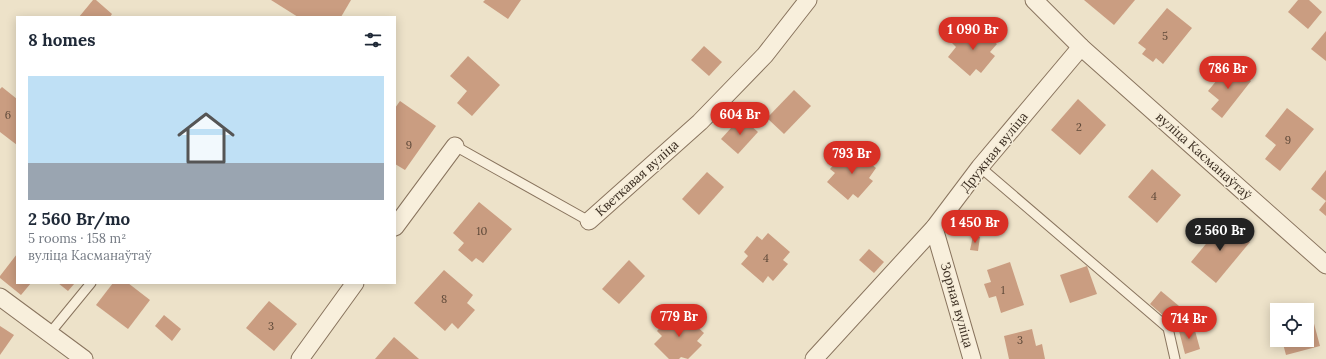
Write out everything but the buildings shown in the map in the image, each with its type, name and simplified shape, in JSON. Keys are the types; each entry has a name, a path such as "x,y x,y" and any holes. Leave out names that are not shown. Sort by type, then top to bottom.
{"street":[{"name":"Кветкавая вуліца","path":"589,221 700,122 765,55 808,0"},
{"path":"1034,0 1081,46"},
{"name":"Дружная вуліца","path":"814,359 934,228 980,168 1081,46"},
{"name":"вуліца Касманаўтаў","path":"1081,46 1326,265"},
{"name":"Кветкавая вуліца","path":"396,226 455,146"},
{"name":"Зорная вуліца","path":"934,228 972,359"},
{"path":"300,359 353,284"},
{"path":"0,297 84,359"}],"lane":[{"name":"Кветкавая вуліца","path":"455,146 589,221"},
{"path":"980,168 1168,328 1175,359"},
{"path":"50,333 90,284"}]}
